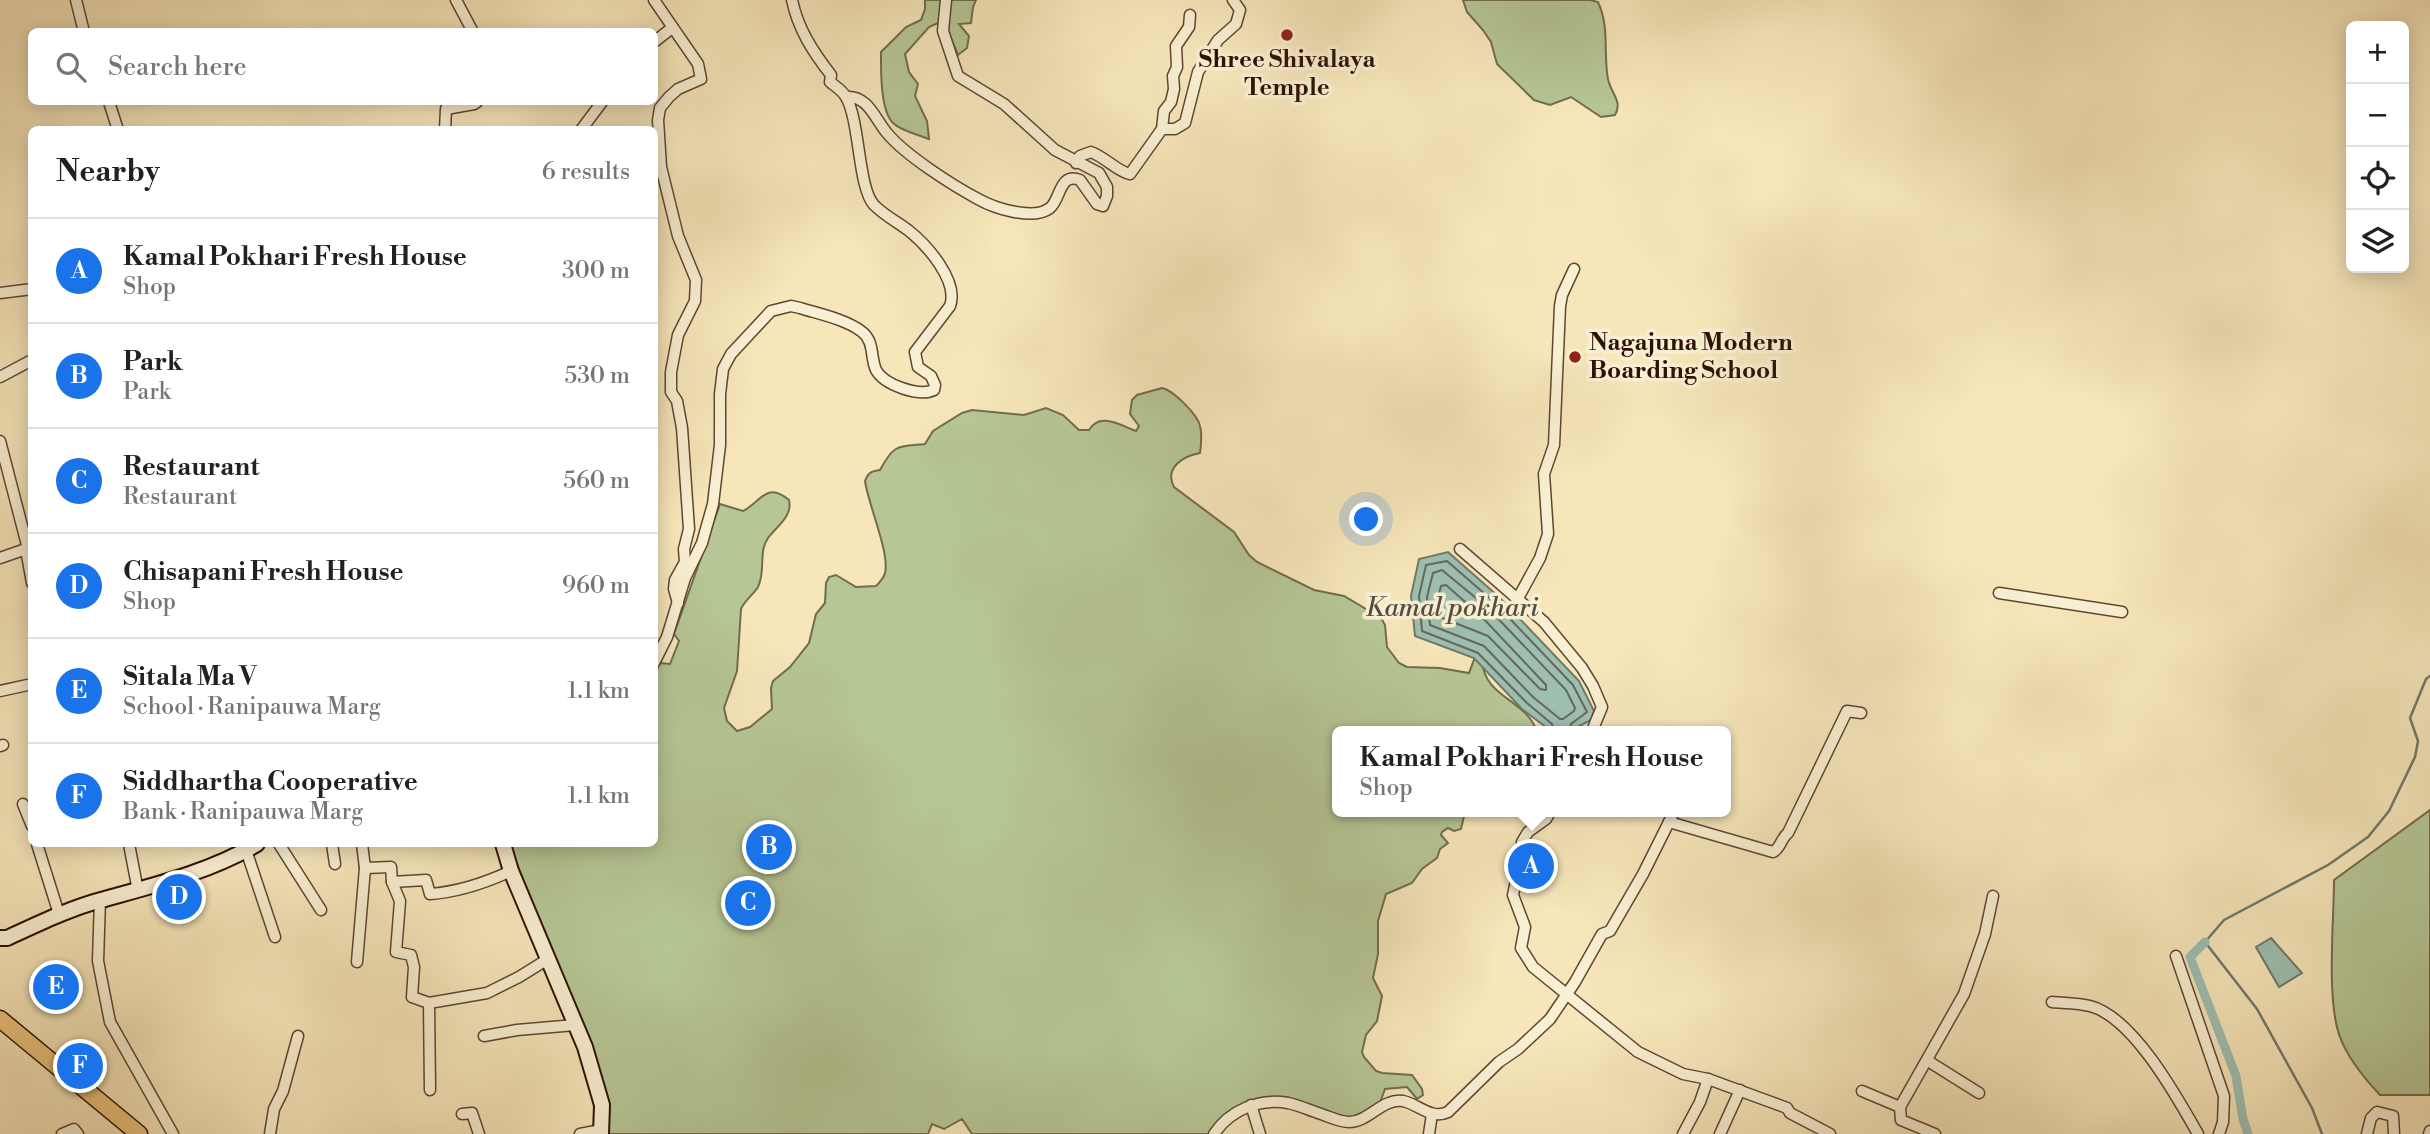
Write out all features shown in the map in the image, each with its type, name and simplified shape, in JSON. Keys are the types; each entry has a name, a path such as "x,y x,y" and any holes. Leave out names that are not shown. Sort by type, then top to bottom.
{"main road":[{"path":"504,847 511,871 584,1047 602,1105 601,1132"},
{"path":"0,938 100,900 197,872 244,848"},
{"path":"0,1018 139,1134"}],"street":[{"path":"75,0 83,28"},
{"path":"456,0 470,28"},
{"path":"653,0 698,64 701,79 669,96 660,108 658,120 661,167 678,236 696,280 695,301 678,335 671,372 671,393 677,401 682,428 689,529 684,549 685,562 675,580 674,589 678,604"},
{"path":"792,0 795,14 813,52 831,75 830,82 846,96 861,99 871,108 886,132 911,155 979,199 1002,210 1044,212 1052,207 1061,188 1072,178 1080,180 1097,204 1103,206 1107,196 1104,179 1093,169 1076,163 1055,150 1004,104 958,76 943,31 946,0"},
{"path":"1161,129 1175,129 1185,122 1198,72 1218,40 1236,24 1240,10 1233,0"},
{"path":"1076,163 1080,156 1091,152 1130,174 1161,129 1164,111 1171,102 1174,89 1176,46 1189,27 1190,15"},
{"path":"658,39 672,28"},
{"path":"658,655 667,637 685,578 702,543 713,504 720,446 723,369 731,354 771,311 791,306 855,327 863,332 871,343 878,374 916,393 934,390 935,380 918,367 915,352 950,306 951,288 944,272 920,241 872,204 866,191 861,154 846,96"},
{"path":"109,105 117,126"},
{"path":"444,126 446,109 468,105"},
{"path":"584,126 600,105"},
{"path":"1517,600 1540,558 1548,534 1544,474 1554,446 1560,306 1574,270"},
{"path":"0,293 28,290"},
{"path":"0,377 28,362"},
{"path":"0,441 28,545 0,558"},
{"path":"1460,549 1544,622 1569,650 1591,681 1602,707 1594,726"},
{"path":"1999,593 2122,612"},
{"path":"658,636 667,637"},
{"path":"0,691 28,685"},
{"path":"1214,1134 1227,1118 1251,1105 1289,1103 1347,1122 1360,1121 1380,1107 1399,1101 1432,1114 1442,1115 1549,1019 1575,982 1602,934 1610,931 1672,817 1773,852 1778,849 1788,832 1847,711 1861,713"},
{"path":"23,804 28,816"},
{"path":"1547,817 1533,827 1523,839 1525,865 1516,881 1514,895 1525,927 1521,942 1523,954 1533,967 1638,1052 1683,1074 1708,1079 1787,1108 1790,1113 1830,1134"},
{"path":"38,847 59,914"},
{"path":"130,847 138,891"},
{"path":"281,847 321,910"},
{"path":"332,847 335,864"},
{"path":"357,962 365,868 362,847"},
{"path":"244,848 275,937"},
{"path":"365,868 391,867 392,882 400,901 396,953 411,955 414,968 412,997 429,1003 487,993 548,959"},
{"path":"392,882 426,880 428,892 440,893 456,891 511,871"},
{"path":"1935,1134 1901,1120 1900,1107 1964,994 1976,965 1993,896"},
{"path":"100,900 99,961 110,1022 173,1134"},
{"path":"2176,956 2224,1096 2223,1122 2219,1134"},
{"path":"2052,1002 2092,1006 2119,1021 2170,1084 2198,1134"},
{"path":"429,1003 430,1090"},
{"path":"484,1036 575,1025"},
{"path":"270,1134 274,1109 283,1091 298,1036"},
{"path":"1927,1062 1979,1093"},
{"path":"1683,1134 1700,1102 1708,1079"},
{"path":"1720,1134 1740,1090"},
{"path":"1862,1091 1900,1107"},
{"path":"1251,1105 1260,1134"},
{"path":"2367,1134 2371,1118 2377,1112 2393,1116 2394,1134"},
{"path":"462,1114 471,1113 479,1134"},
{"path":"1429,1134 1432,1114"},
{"path":"62,1134 74,1129 78,1134"},
{"path":"580,1134 601,1132"}],"green space":[{"path":"925,0 976,0 971,23 959,24 969,36 967,48 958,55 949,33 938,23 929,27 905,54 909,72 918,84 915,96 927,121 929,139 893,123 883,100 881,69 881,52 906,27 921,20"},
{"path":"1463,0 1598,2 1604,21 1608,79 1618,106 1615,115 1601,117 1571,97 1550,105 1534,100 1497,64 1491,42 1467,12"},
{"path":"1162,388 1172,393 1195,416 1201,429 1200,453 1187,457 1173,469 1171,474 1174,487 1234,532 1257,562 1314,590 1344,596 1381,618 1385,625 1387,647 1399,663 1407,667 1440,668 1469,673 1475,657 1482,661 1490,683 1523,711 1534,726 1332,726 1332,817 1464,817 1461,829 1454,831 1448,828 1442,832 1441,835 1448,843 1412,883 1386,894 1378,921 1378,954 1373,978 1382,996 1377,1021 1366,1035 1362,1052 1376,1071 1412,1075 1423,1095 1417,1099 1407,1087 1385,1089 1381,1100 1384,1105 1352,1120 1266,1099 1211,1134 972,1134 962,1119 944,1129 932,1124 928,1134 608,1134 603,1086 595,1058 510,847 658,847 658,667 660,663 670,664 679,641 674,634 720,504 743,511 764,495 775,492 789,500 790,506 786,516 765,543 758,587 741,609 737,671 724,708 727,721 737,731 750,727 772,709 773,681 790,667 809,643 816,614 825,603 829,577 836,575 856,587 876,586 884,577 886,564 882,541 865,481 870,473 880,470 893,451 925,444 933,431 972,410 1024,415 1046,408 1063,415 1079,430 1089,430 1099,421 1111,421 1136,431 1139,426 1130,414 1132,400 1137,395"},
{"path":"2430,810 2430,1095 2380,1095 2347,1053 2336,1021 2332,982 2334,880"}],"water":[{"name":"Kamal pokhari","path":"1448,552 1499,597 1579,681 1594,711 1591,720 1580,726 1544,726 1522,709 1474,658 1415,636 1411,596 1419,559"},
{"path":"2271,938 2302,973 2279,987 2256,947"}],"waterway":[{"path":"2322,1134 2312,1108 2257,1009 2205,942 2224,920 2328,865 2368,837 2389,811 2415,757 2418,741 2410,718 2426,679 2430,676"},
{"path":"2205,942 2190,957 2236,1076 2248,1134"}],"place":[{"name":"Shree Shivalaya Temple","path":"1287,35"},
{"name":"Nagajuna Modern Boarding School","path":"1575,357"},
{"name":"Park","path":"769,847"},
{"name":"Kamal Pokhari Fresh House","path":"1531,866"},
{"name":"Chisapani Fresh House","path":"179,897"},
{"name":"Restaurant","path":"748,903"},
{"name":"Sitala Ma V","path":"56,987"},
{"name":"Siddhartha Cooperative","path":"80,1066"}]}
